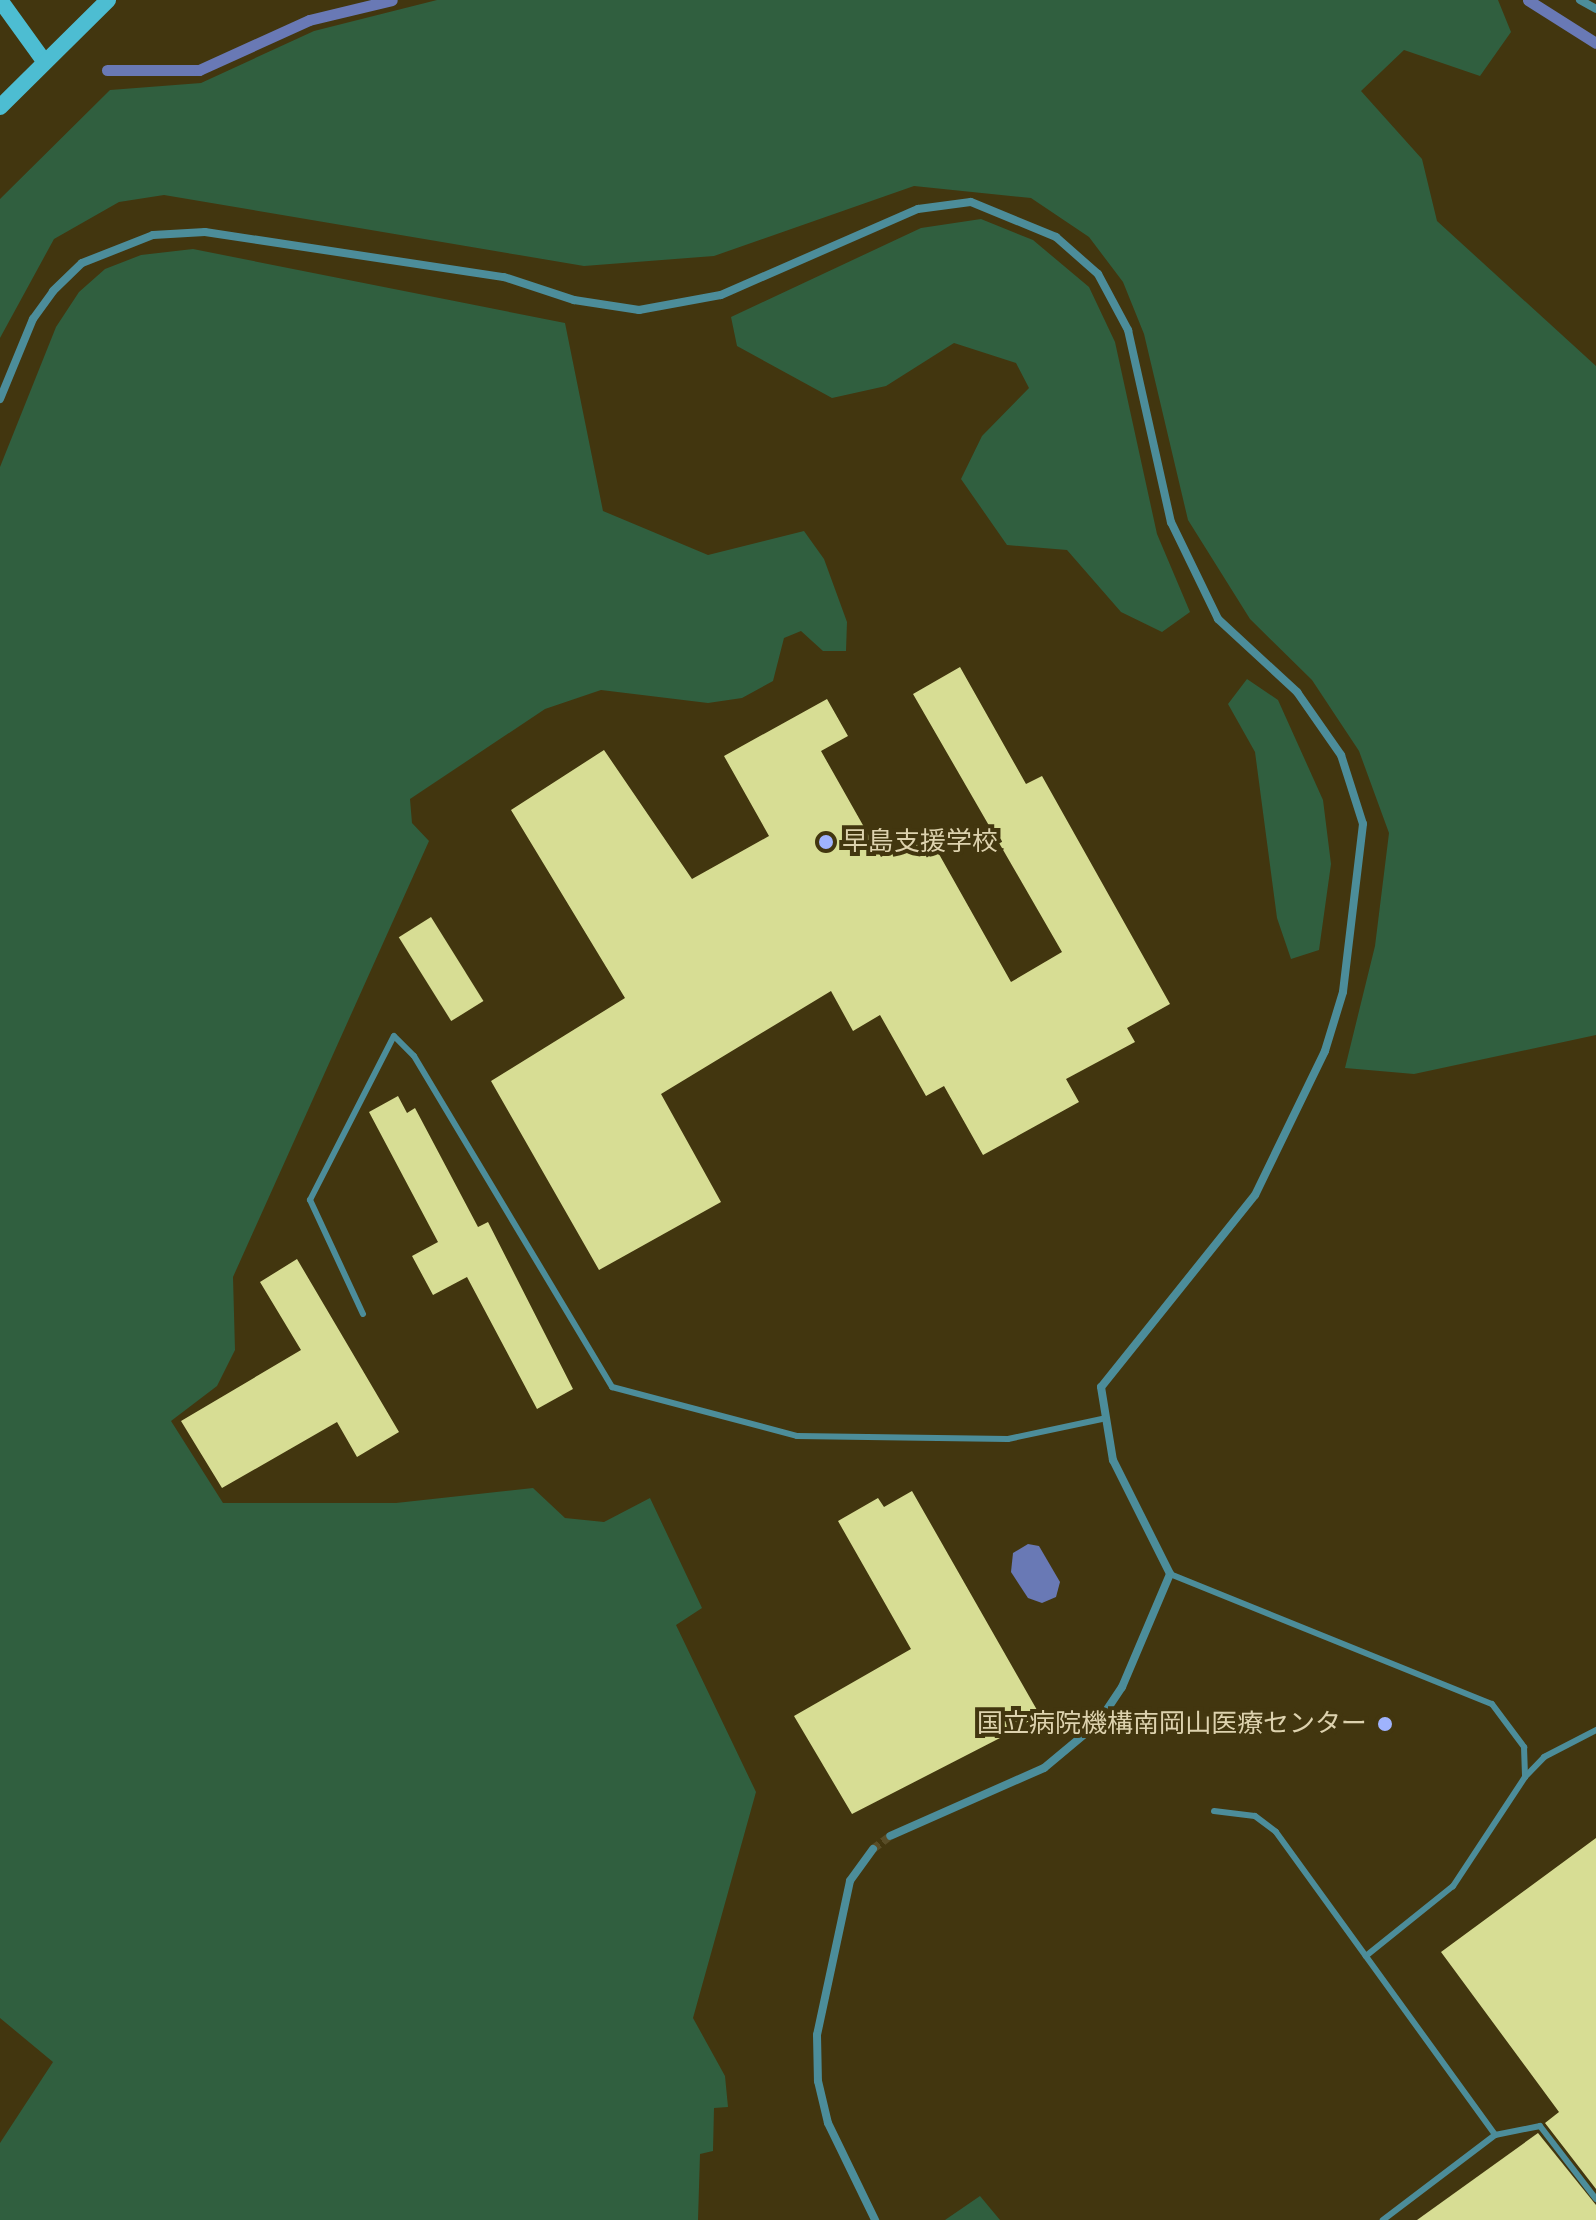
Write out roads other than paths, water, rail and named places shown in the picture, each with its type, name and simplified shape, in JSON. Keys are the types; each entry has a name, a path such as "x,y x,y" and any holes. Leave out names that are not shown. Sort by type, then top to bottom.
{"main road":[{"path":"0,0 44,61"},
{"path":"0,107 108,0"}],"street":[{"path":"1580,0 1596,9"},
{"path":"0,399 33,319 53,291 82,263 153,235 205,232 504,277 574,300 639,310 721,295 918,209 971,202 1056,237 1098,274 1128,330 1171,522 1218,619 1297,692 1341,755 1363,824 1343,992 1325,1051 1255,1195 1101,1387 1102,1419 1113,1460 1170,1574 1122,1687 1076,1744 1010,1788 890,1836"},
{"path":"873,1849 850,1881 817,2035 818,2081 828,2123 875,2220"}],"lane":[{"path":"363,1314 310,1200 394,1036 414,1056 612,1387 797,1436 1008,1439 1102,1419"},
{"path":"1170,1574 1492,1704 1524,1747 1525,1777"},
{"path":"1366,1956 1453,1886 1525,1777 1544,1757 1596,1730"},
{"path":"1214,1811 1255,1816 1276,1832 1495,2135"},
{"path":"1383,2220 1495,2135 1540,2126 1596,2199"}],"water":[{"path":"1028,1544 1039,1546 1060,1582 1056,1597 1042,1603 1028,1598 1011,1572 1013,1553"}],"waterway":[{"path":"107,70 199,70 309,20 392,0"},
{"path":"1528,0 1596,43"}],"tunnel":[{"path":"873,1849 890,1836"}],"place":[{"name":"早島支援学校","path":"826,842"},
{"name":"国立病院機構南岡山医療センター","path":"1385,1724"}]}
